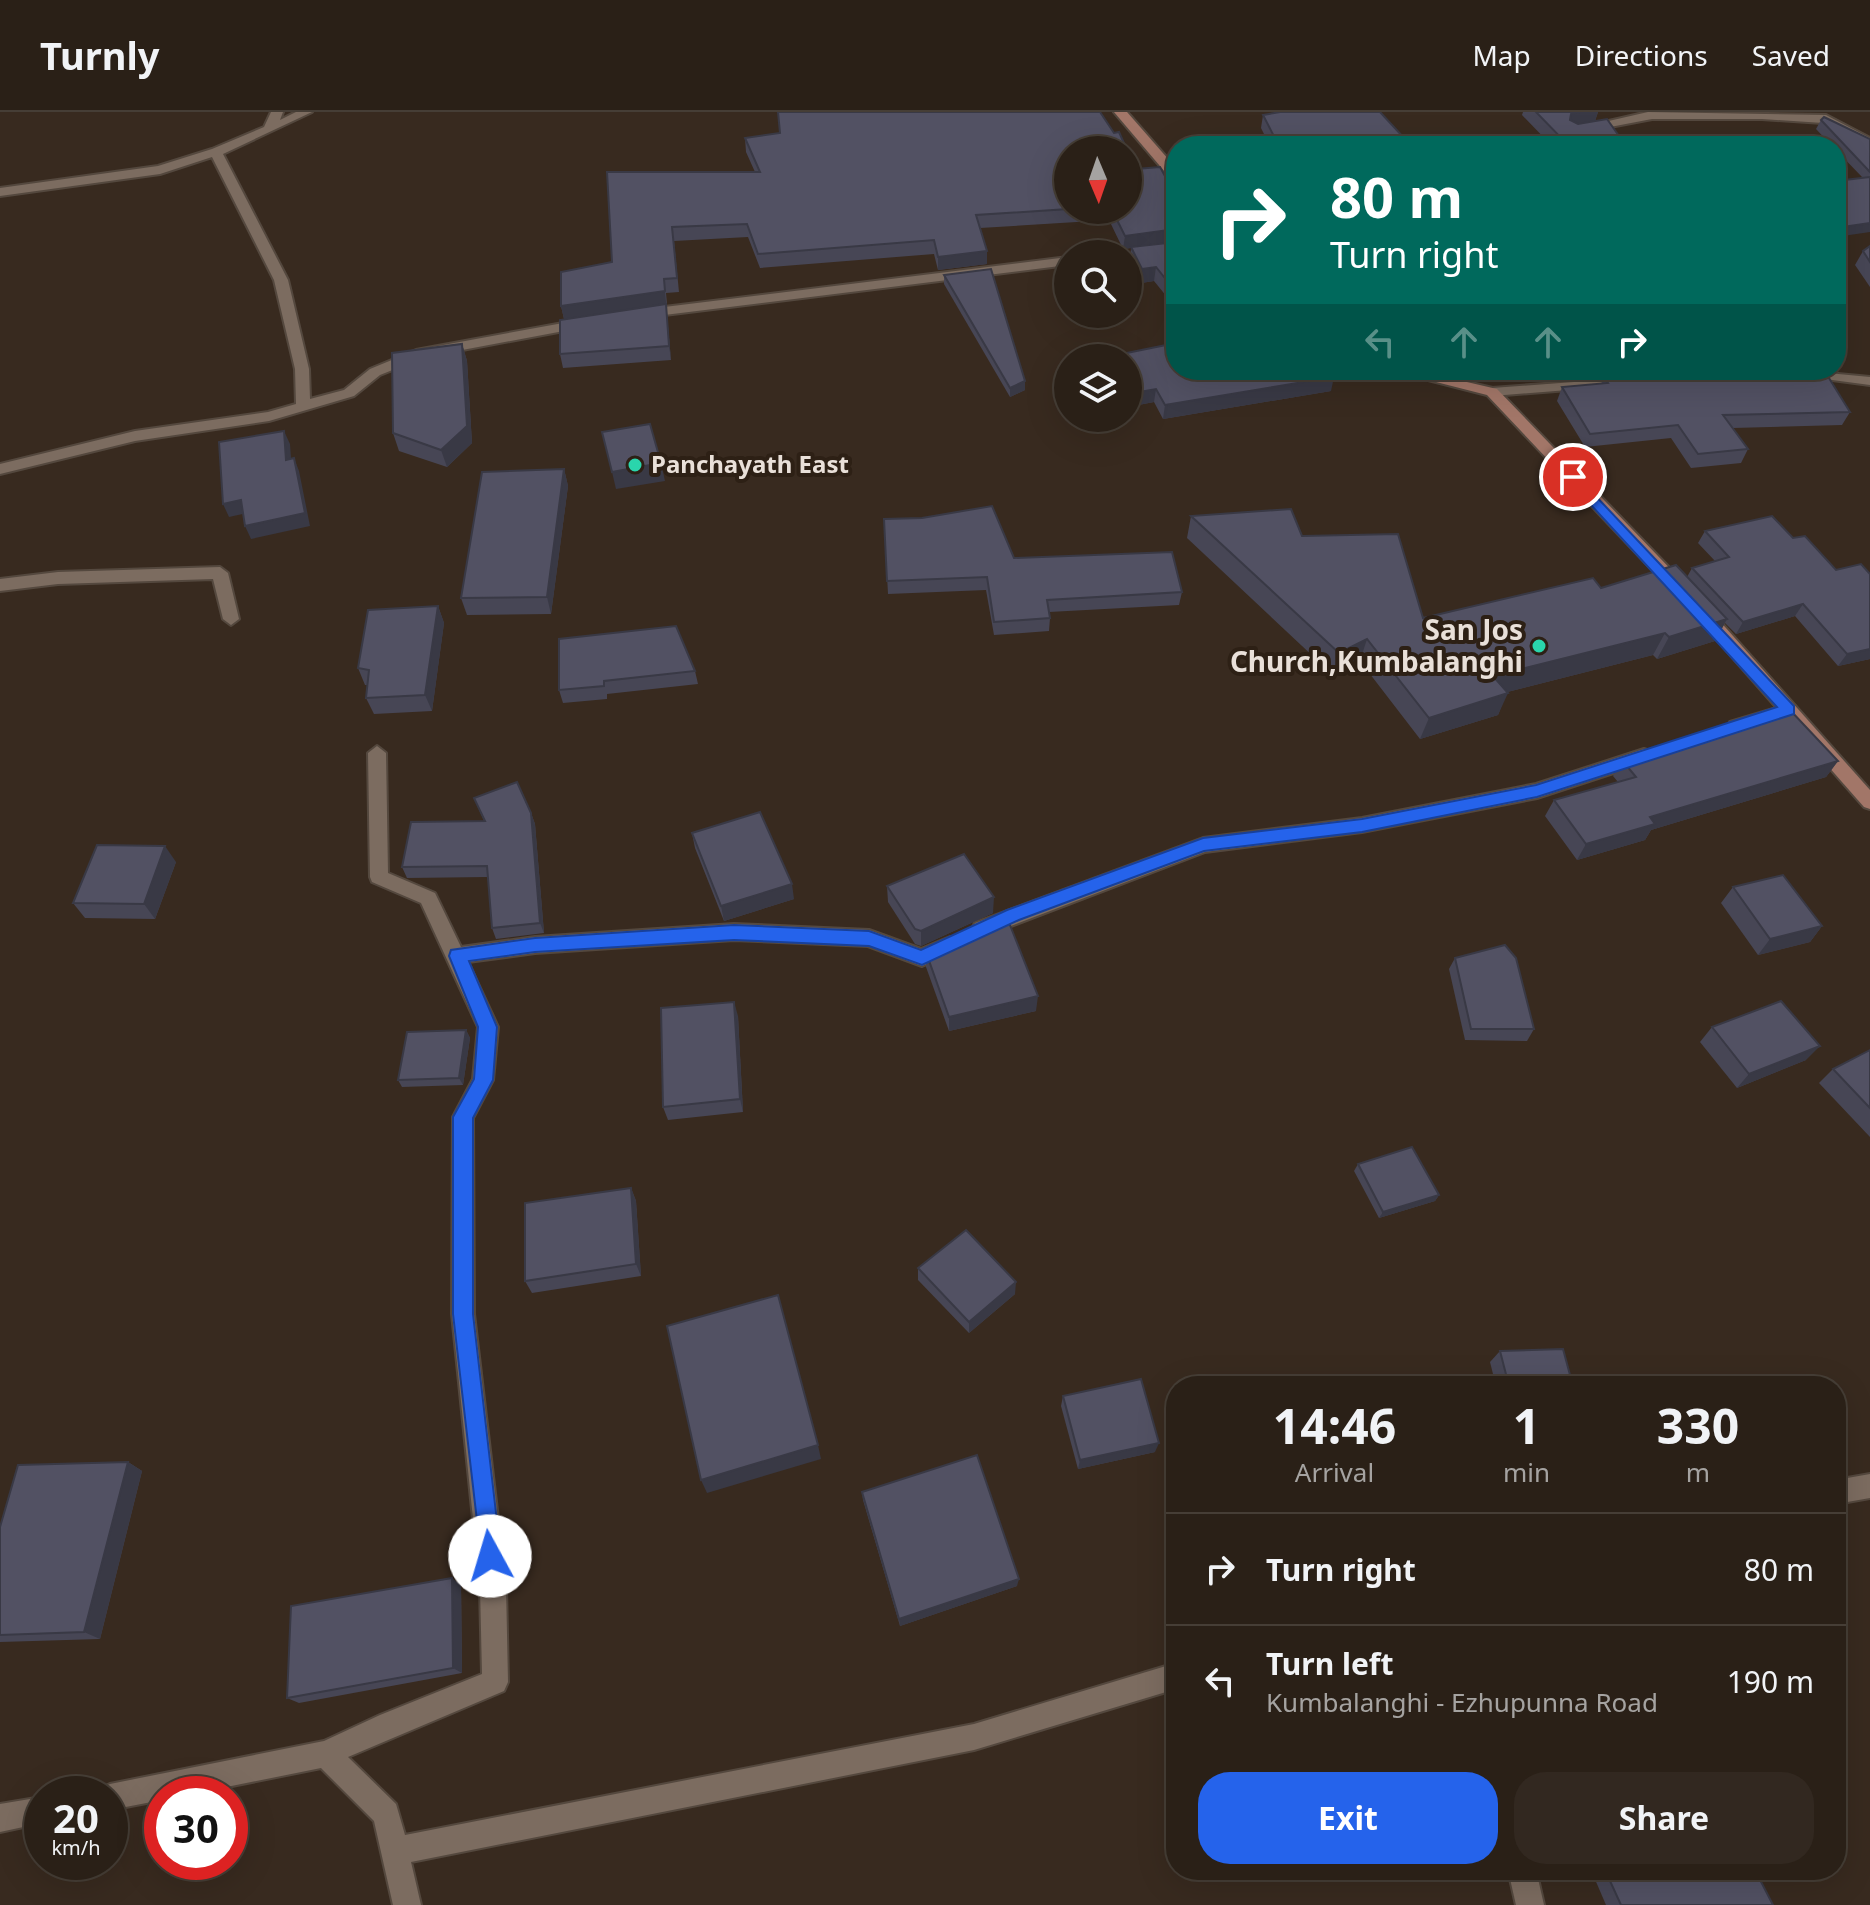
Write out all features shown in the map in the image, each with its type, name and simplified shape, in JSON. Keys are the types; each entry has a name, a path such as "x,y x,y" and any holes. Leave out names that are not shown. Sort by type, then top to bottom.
{"main road":[{"path":"1120,112 1166,165"},
{"path":"1440,380 1492,392 1714,625 1870,802"}],"street":[{"path":"269,129 277,112"},
{"path":"0,192 160,170 216,152 306,112"},
{"path":"1573,130 1652,115 1761,114 1826,119 1870,143"},
{"path":"216,152 281,280 302,369 303,407"},
{"path":"630,316 1054,263"},
{"path":"0,469 13,463 135,436 269,416 349,393 375,372 421,353 599,320"},
{"path":"1846,378 1870,381"},
{"path":"1492,392 1645,380"},
{"path":"0,585 58,578 220,573 231,619"},
{"path":"1715,734 1789,710"},
{"path":"457,956 535,945 734,932 869,938 922,958 1013,915 1203,845 1362,825 1537,791 1670,748"},
{"path":"128,1793 326,1754 389,1724 495,1682 493,1587 463,1314 463,1117 483,1080 488,1027 428,898 379,877 377,753"},
{"path":"1846,1490 1870,1486"},
{"path":"395,1851 974,1737 1166,1679"},
{"path":"326,1754 386,1814 407,1905"},
{"path":"0,1818 24,1813"},
{"path":"1524,1880 1530,1905"}],"building":[{"path":"778,112 1100,112 1114,133 1119,132 1121,136 1054,136 1054,210 976,215 987,251 938,257 934,240 758,254 747,224 672,227 677,278 664,279 665,291 561,306 561,272 612,262 607,172 760,172 745,138 780,133"},
{"path":"1280,112 1380,112 1402,136 1274,136 1263,115"},
{"path":"1536,112 1580,112 1571,114 1570,120 1578,124 1607,119 1619,136 1559,136"},
{"path":"1824,117 1870,139 1870,172 1846,147 1846,136 1836,136 1821,120"},
{"path":"1160,167 1166,178 1166,230 1125,236 1119,224 1142,224 1142,168"},
{"path":"1870,177 1870,223 1846,227 1846,180"},
{"path":"1166,243 1166,280 1156,267 1142,269 1142,246"},
{"path":"1870,246 1870,262 1863,251"},
{"path":"991,269 1025,381 1010,388 944,275"},
{"path":"666,304 669,346 560,354 560,320"},
{"path":"462,344 467,426 441,450 393,433 392,353"},
{"path":"1166,345 1166,380 1316,380 1165,405 1156,389 1142,392 1142,350"},
{"path":"1606,380 1830,380 1850,412 1723,415 1748,449 1698,454 1678,425 1590,434 1562,387 1608,383"},
{"path":"650,424 661,463 612,472 602,432"},
{"path":"284,431 286,460 294,458 305,513 245,526 241,500 223,504 219,442"},
{"path":"564,469 547,597 461,598 482,472"},
{"path":"992,506 1014,558 1172,552 1182,592 1047,600 1050,618 994,622 987,577 887,581 884,519 922,518"},
{"path":"1291,509 1302,536 1398,534 1423,618 1593,578 1601,588 1676,565 1727,619 1669,637 1665,633 1493,676 1508,693 1429,718 1367,639 1339,653 1191,516"},
{"path":"1772,516 1793,538 1805,536 1836,570 1861,564 1870,574 1870,649 1847,654 1803,604 1743,622 1692,568 1729,557 1705,531"},
{"path":"438,606 425,695 366,698 369,670 358,668 368,610"},
{"path":"676,626 695,671 604,681 604,686 559,690 559,639"},
{"path":"1790,710 1838,761 1650,817 1655,824 1586,844 1554,800 1636,777 1622,760"},
{"path":"517,782 531,813 540,923 492,928 487,866 402,867 411,822 485,821 474,798"},
{"path":"760,812 792,884 721,906 692,833"},
{"path":"97,845 165,846 144,904 73,903"},
{"path":"964,854 994,897 921,931 915,929 887,886"},
{"path":"1783,875 1822,926 1770,939 1733,887"},
{"path":"1006,915 1038,996 949,1017 926,952"},
{"path":"1505,945 1516,958 1534,1029 1471,1029 1455,958"},
{"path":"1781,1001 1820,1046 1749,1074 1712,1027"},
{"path":"734,1002 740,1099 663,1107 661,1008"},
{"path":"466,1030 459,1078 398,1080 407,1032"},
{"path":"1870,1050 1870,1108 1833,1069"},
{"path":"1412,1147 1439,1195 1383,1212 1358,1164"},
{"path":"631,1188 636,1264 525,1281 525,1203"},
{"path":"966,1230 1016,1282 969,1322 918,1268"},
{"path":"778,1295 818,1445 701,1480 667,1326"},
{"path":"1563,1349 1570,1376 1506,1376 1500,1351"},
{"path":"1141,1379 1159,1443 1080,1460 1063,1396"},
{"path":"977,1455 1019,1579 899,1619 862,1492"},
{"path":"128,1462 84,1632 0,1635 0,1527 18,1465"},
{"path":"452,1578 453,1668 287,1698 291,1606"},
{"path":"1610,1880 1760,1880 1773,1905 1621,1905"}],"place":[{"name":"Panchayath East","path":"635,465"},
{"name":"San Jos Church,Kumbalanghi","path":"1539,646"}],"route":[{"path":"490,1556 463,1314 463,1117 483,1080 488,1027 457,956 535,945 734,932 869,938 922,958 1013,915 1203,845 1362,825 1537,791 1789,710 1714,625 1573,477"}]}
